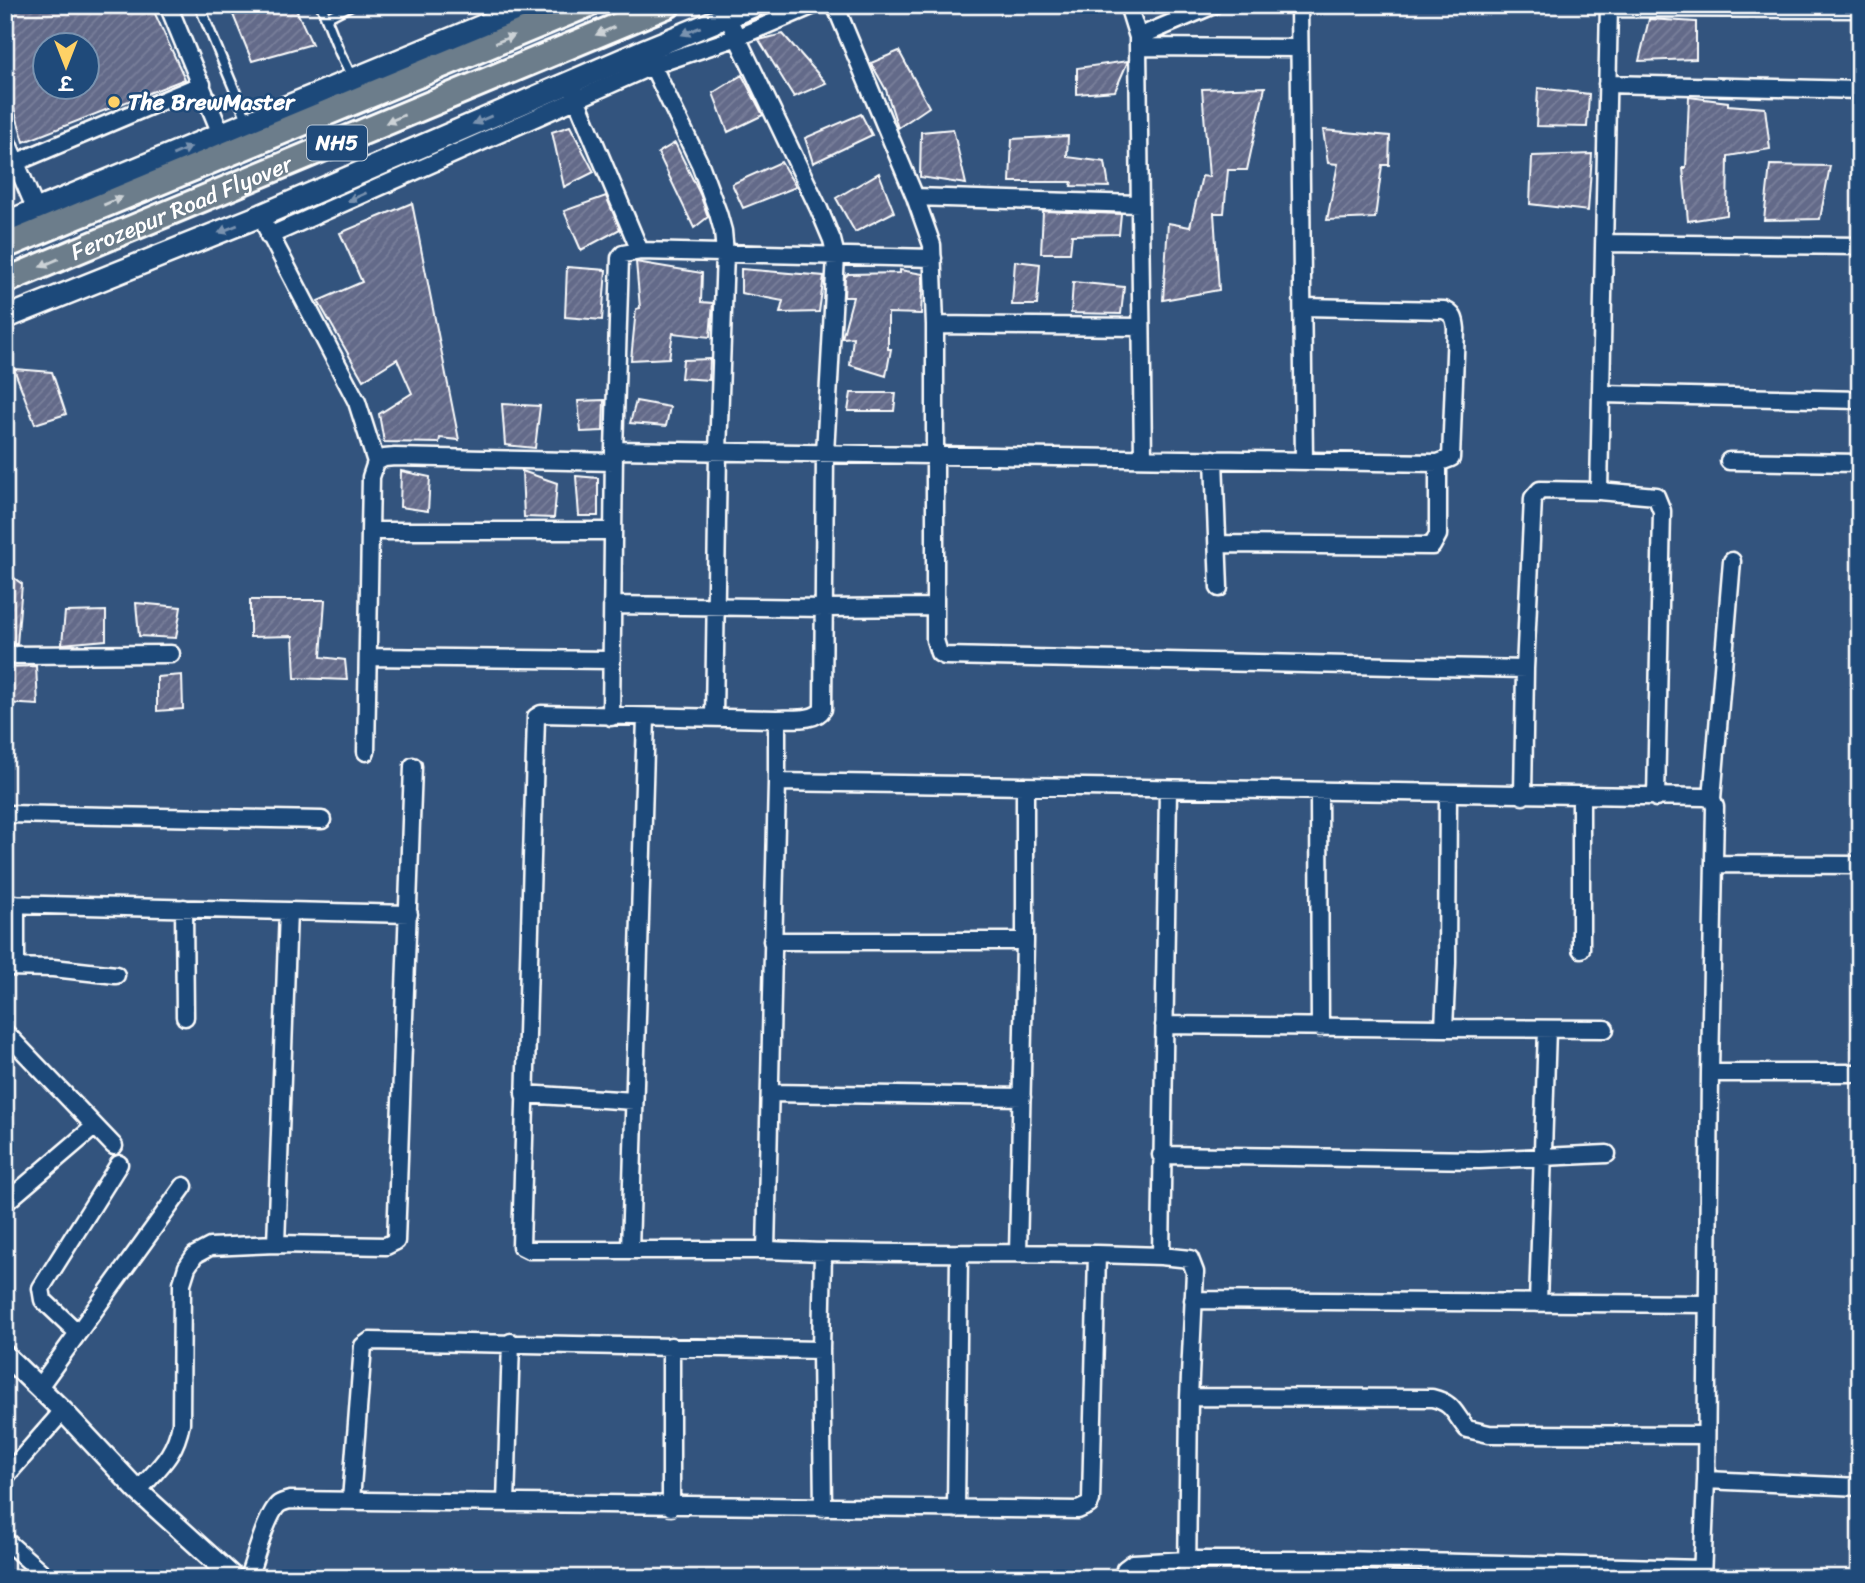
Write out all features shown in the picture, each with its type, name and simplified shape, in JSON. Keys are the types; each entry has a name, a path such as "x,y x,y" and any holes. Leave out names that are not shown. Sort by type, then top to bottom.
{"highway":[{"name":"Ferozepur Road Flyover","path":"5,246 587,5"},
{"name":"Ferozepur Road Flyover","path":"5,281 668,5"}],"main road":[{"path":"5,223 533,5"},
{"path":"5,318 573,91 649,58 727,16 755,5"}],"street":[{"path":"168,5 221,134"},
{"path":"714,718 718,452 725,253 723,231 709,188 649,58 738,37 814,5"},
{"path":"835,5 929,233 933,258 935,325 935,647 939,653 945,656 1525,669"},
{"path":"1128,5 1138,42 1143,458"},
{"path":"1138,42 1214,5"},
{"path":"1299,5 1304,461"},
{"path":"1599,491 1609,7 1860,9"},
{"path":"727,16 818,209 836,256 825,453 822,709 820,714 814,717 777,719 541,714 536,717 521,1245 529,1250 1097,1254 1161,1255 1190,1259 1195,1272 1189,1397 1187,1578"},
{"path":"1138,42 1299,48"},
{"path":"15,163 202,84"},
{"path":"1607,84 1860,90"},
{"path":"270,236 573,91 640,251"},
{"path":"5,137 36,210"},
{"path":"915,197 1139,204"},
{"path":"262,215 270,236 357,402 376,462 372,477 370,531 366,752"},
{"path":"1604,243 1860,246"},
{"path":"611,717 619,262 623,254 640,251 933,258"},
{"path":"376,462 395,457 614,456 718,452 1438,463 1447,461 1452,455 1456,329 1455,318 1451,312 1304,307"},
{"path":"935,325 1141,327"},
{"path":"1601,394 1860,400"},
{"path":"1214,459 1219,588"},
{"path":"1729,461 1860,463"},
{"path":"1218,544 1432,546 1438,536 1438,463"},
{"path":"1523,796 1525,669 1533,498 1540,490 1656,496 1661,511 1656,798"},
{"path":"370,531 613,531"},
{"path":"1124,1578 1125,1569 1133,1563 1187,1560 1341,1560 1494,1572 1702,1573 1706,1480 1715,807 1712,799 1732,561"},
{"path":"612,605 935,607"},
{"path":"5,655 171,654"},
{"path":"368,657 611,660"},
{"path":"630,1250 646,718"},
{"path":"766,1250 777,719"},
{"path":"138,1491 173,1452 178,1440 181,1423 183,1283 187,1267 195,1255 210,1247 276,1244 386,1246 396,1241 413,766"},
{"path":"777,782 1712,799"},
{"path":"1018,1253 1026,941 1025,786"},
{"path":"1161,1255 1168,789"},
{"path":"1319,792 1320,1028"},
{"path":"1444,1028 1448,793"},
{"path":"1581,796 1581,949"},
{"path":"5,814 323,820"},
{"path":"1714,864 1860,865"},
{"path":"116,975 53,968 11,967 11,904 409,914"},
{"path":"184,908 185,1017"},
{"path":"276,1244 288,911"},
{"path":"772,941 1026,941"},
{"path":"1164,1025 1605,1029"},
{"path":"1538,1303 1547,1029"},
{"path":"5,1032 114,1146"},
{"path":"1710,1073 1860,1073"},
{"path":"771,1093 1022,1097"},
{"path":"524,1094 634,1101"},
{"path":"5,1203 94,1127"},
{"path":"1161,1155 1479,1160 1607,1154"},
{"path":"78,1333 43,1300 41,1288 119,1164"},
{"path":"39,1387 184,1186"},
{"path":"823,1252 823,1508"},
{"path":"248,1578 267,1524 281,1503 290,1500 671,1507 1079,1510 1089,1505 1091,1500 1097,1254"},
{"path":"956,1509 959,1255"},
{"path":"1194,1300 1708,1304"},
{"path":"351,1500 363,1346 366,1342 510,1342 821,1350"},
{"path":"506,1503 510,1342"},
{"path":"671,1346 671,1507"},
{"path":"6,1357 63,1411 138,1491 234,1578"},
{"path":"1189,1397 1432,1398 1445,1401 1452,1407 1468,1429 1489,1434 1706,1435"},
{"path":"5,1477 63,1411"},
{"path":"1706,1480 1860,1487"},
{"path":"5,1540 30,1572 48,1578"},
{"path":"1341,1560 1341,1578"}],"lane":[{"path":"199,5 248,122"},
{"path":"321,5 340,53 354,79"},
{"path":"326,18 351,5"}],"building":[{"path":"5,5 151,5 185,79 24,142 5,79"},
{"path":"229,5 294,5 312,44 252,61"},
{"path":"1649,19 1696,22 1696,59 1639,61"},
{"path":"783,34 826,83 794,97 759,40"},
{"path":"899,51 929,107 898,128 886,90 871,63"},
{"path":"1128,61 1115,91 1077,94 1077,68"},
{"path":"742,75 763,115 728,132 713,93"},
{"path":"1265,87 1247,170 1228,170 1224,213 1214,213 1219,290 1163,300 1168,223 1190,227 1202,176 1209,177 1202,89"},
{"path":"1538,88 1589,94 1587,127 1536,126"},
{"path":"1689,97 1728,102 1728,105 1765,108 1770,149 1728,156 1727,215 1688,221 1683,168 1686,168"},
{"path":"861,114 872,135 813,163 805,138"},
{"path":"570,126 594,172 564,187 552,132"},
{"path":"953,129 966,184 920,177 921,132"},
{"path":"1323,130 1390,136 1389,165 1382,165 1375,218 1327,220 1338,164 1328,163"},
{"path":"1068,136 1067,157 1105,162 1109,187 1071,186 1072,182 1010,182 1012,139"},
{"path":"675,143 708,217 694,228 658,153"},
{"path":"1592,154 1588,211 1530,204 1532,156"},
{"path":"781,162 796,187 743,208 732,184"},
{"path":"1770,165 1830,166 1820,219 1764,220"},
{"path":"879,173 894,212 855,232 836,198"},
{"path":"606,196 620,229 581,250 564,211"},
{"path":"412,203 459,440 440,438 439,443 384,442 379,414 412,393 397,359 363,380 318,301 362,282 340,233"},
{"path":"1043,211 1121,214 1119,234 1072,235 1070,253 1041,253"},
{"path":"1015,261 1040,264 1037,305 1012,305"},
{"path":"636,262 702,273 701,302 713,303 710,337 673,333 669,358 631,360 636,309 640,308"},
{"path":"567,267 606,270 602,320 565,317"},
{"path":"741,269 824,276 819,312 780,313 783,301 741,293"},
{"path":"900,270 923,274 921,314 888,313 888,349 891,349 886,376 850,365 853,337 842,338 853,297 844,297 845,277 848,274 900,273"},
{"path":"1073,282 1124,287 1121,314 1071,313"},
{"path":"710,359 709,380 681,378 683,360"},
{"path":"14,369 52,372 66,414 35,424"},
{"path":"851,393 896,393 894,411 848,411"},
{"path":"604,400 603,431 581,432 578,401"},
{"path":"636,401 670,407 666,426 630,423"},
{"path":"502,404 540,406 535,448 505,445"},
{"path":"401,471 430,477 428,511 400,507"},
{"path":"522,471 557,483 554,518 524,517"},
{"path":"576,476 598,478 598,516 579,516"},
{"path":"5,571 22,584 17,644 5,644"},
{"path":"250,600 325,600 321,657 345,660 347,680 295,678 293,636 250,637"},
{"path":"136,603 181,607 176,638 139,636"},
{"path":"106,611 106,640 62,644 65,612"},
{"path":"36,666 38,705 5,703 5,667"},
{"path":"182,675 183,709 157,711 157,677"}],"place":[{"name":"The BrewMaster","path":"114,102"}]}
